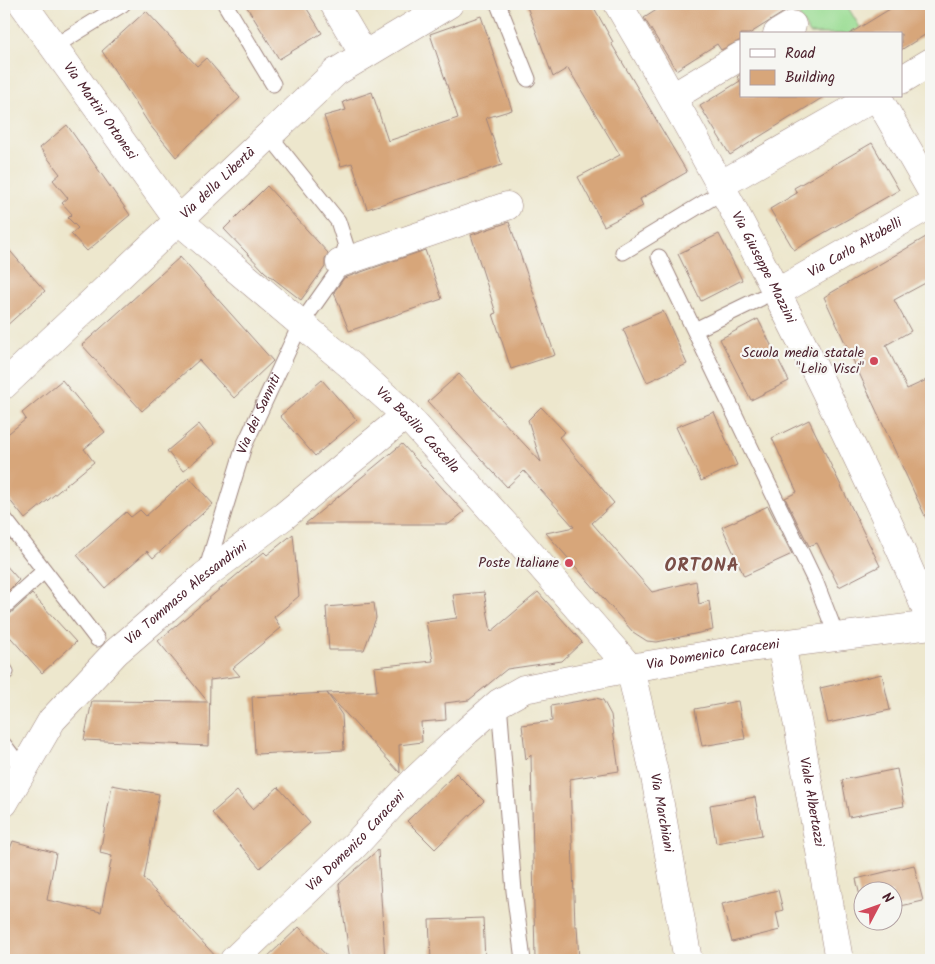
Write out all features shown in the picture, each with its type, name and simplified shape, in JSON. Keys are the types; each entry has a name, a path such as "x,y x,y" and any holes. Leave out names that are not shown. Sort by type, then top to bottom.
{"street":[{"name":"Via Martiri Ortonesi","path":"23,4 178,220"},
{"path":"334,4 364,55"},
{"name":"Via della Libertà","path":"4,385 336,72 449,4"},
{"name":"Via Giuseppe Mazzini","path":"626,7 723,187 770,295 910,567 931,624"},
{"path":"673,97 740,57"},
{"path":"902,79 931,62"},
{"path":"723,187 873,98"},
{"path":"877,98 931,190"},
{"name":"Via Carlo Altobelli","path":"770,295 931,204"},
{"path":"340,263 507,206"},
{"name":"Via Basilio Cascella","path":"178,220 300,325 350,364 406,415 630,668"},
{"name":"Via Tommaso Alessandrini","path":"4,803 52,720 110,658 204,576 284,516 406,415"},
{"name":"Via Domenico Caraceni","path":"234,960 356,844 414,781 500,703 524,690 630,668 931,624"},
{"name":"Viale Albertazzi","path":"781,645 799,730 839,960"},
{"name":"Via Marchiani","path":"630,668 654,777 688,960"}],"lane":[{"path":"53,47 123,4"},
{"path":"225,4 273,84"},
{"path":"498,4 528,79"},
{"name":"Via dei Sanniti","path":"204,576 244,446 300,325 336,274 346,246 338,221 269,134"},
{"path":"623,252 723,187"},
{"path":"659,257 816,583 837,637"},
{"path":"694,330 770,295"},
{"path":"4,518 97,639"},
{"path":"4,607 44,571"},
{"path":"500,703 522,960"},
{"path":"4,744 23,770"}],"green space":[{"path":"792,4 846,4 863,32 809,32"}],"building":[{"path":"245,4 304,4 322,33 279,59"},
{"path":"526,4 592,4 613,42 611,43 687,172 640,199 643,206 604,226 578,177 620,155 568,68 553,77"},
{"path":"666,4 797,4 752,32 740,32 740,40 721,50 717,44 676,70 644,18"},
{"path":"898,4 931,4 931,31 902,49 902,32 852,32"},
{"path":"146,11 197,66 206,58 240,98 176,157 149,124 102,51"},
{"path":"481,16 512,110 486,118 502,165 367,209 352,163 341,166 324,116 346,110 343,102 372,92 388,141 458,118 430,34"},
{"path":"740,81 740,98 822,98 730,155 700,106"},
{"path":"67,125 130,215 87,251 71,234 78,228 68,218 72,214 62,203 68,198 53,180 60,174 40,148"},
{"path":"872,143 899,190 794,250 770,209 797,193 794,188"},
{"path":"267,186 328,253 325,267 301,300 265,272 224,229"},
{"path":"509,222 555,355 511,369 493,314 496,313 471,235"},
{"path":"719,234 742,280 701,301 678,254"},
{"name":"Scuola media statale \"Lelio Visci\"","path":"931,234 931,280 894,300 911,331 886,345 907,389 931,378 931,529 824,297"},
{"path":"4,244 45,291 4,328"},
{"path":"425,250 442,299 349,331 334,292 344,278"},
{"path":"180,257 273,361 234,398 199,360 142,411 82,345"},
{"path":"663,311 687,364 647,382 623,329"},
{"path":"758,319 789,381 751,400 720,339"},
{"path":"459,374 541,462 528,420 541,407 565,432 559,437 614,503 592,523 652,592 696,581 699,604 709,601 713,630 657,642 647,641 633,632 546,533 574,527 524,471 507,487 428,402"},
{"path":"62,380 105,432 84,449 94,462 25,519 4,493 4,437 26,419 22,413"},
{"path":"322,380 357,420 315,456 280,416"},
{"path":"714,412 737,465 701,481 676,427"},
{"path":"809,420 880,566 839,587 817,543 809,546 785,498 797,492 772,438"},
{"path":"199,424 215,444 183,471 167,451"},
{"path":"402,444 464,512 449,524 305,524"},
{"path":"189,477 213,504 153,558 147,551 105,588 77,555 126,512 131,517 140,510 146,516"},
{"path":"768,506 792,554 744,576 722,527"},
{"path":"293,534 299,596 274,617 281,628 233,668 240,676 210,680 209,746 84,740 92,701 208,702 158,641 264,552 267,555"},
{"path":"4,563 19,580 4,595"},
{"path":"484,592 491,632 538,592 582,642 562,661 507,669 469,700 445,703 446,720 421,722 422,742 399,745 400,773 327,693 377,691 374,667 433,661 426,622 457,618 453,595"},
{"path":"32,594 76,642 42,673 4,630 4,616 10,614"},
{"path":"374,603 376,618 364,650 329,650 326,607"},
{"path":"882,674 890,710 828,723 820,688"},
{"path":"327,693 342,715 344,750 255,754 252,697"},
{"path":"596,698 603,700 611,715 619,771 570,779 575,926 577,926 579,960 535,960 531,755 526,760 522,725 552,721 551,706"},
{"path":"738,701 745,739 702,746 695,709"},
{"path":"897,769 904,806 849,817 842,780"},
{"path":"456,773 484,801 435,849 407,821"},
{"path":"112,785 159,794 144,879 219,960 4,960 4,864 13,841 56,853 47,900 101,912 112,856 100,853"},
{"path":"278,787 310,823 260,868 212,813 237,791 253,809"},
{"path":"755,797 762,835 716,843 710,805"},
{"path":"378,850 385,960 350,960 339,884"},
{"path":"914,865 923,901 902,906 902,882 857,882 856,879"},
{"path":"778,890 783,910 776,912 780,930 732,942 722,904"},
{"path":"483,918 485,960 431,960 429,920"},
{"path":"299,927 331,960 264,960"}],"place":[{"name":"Scuola media statale \"Lelio Visci\"","path":"874,361"},
{"name":"Poste Italiane","path":"569,563"}],"district":[{"name":"ORTONA","path":"702,566"}]}
